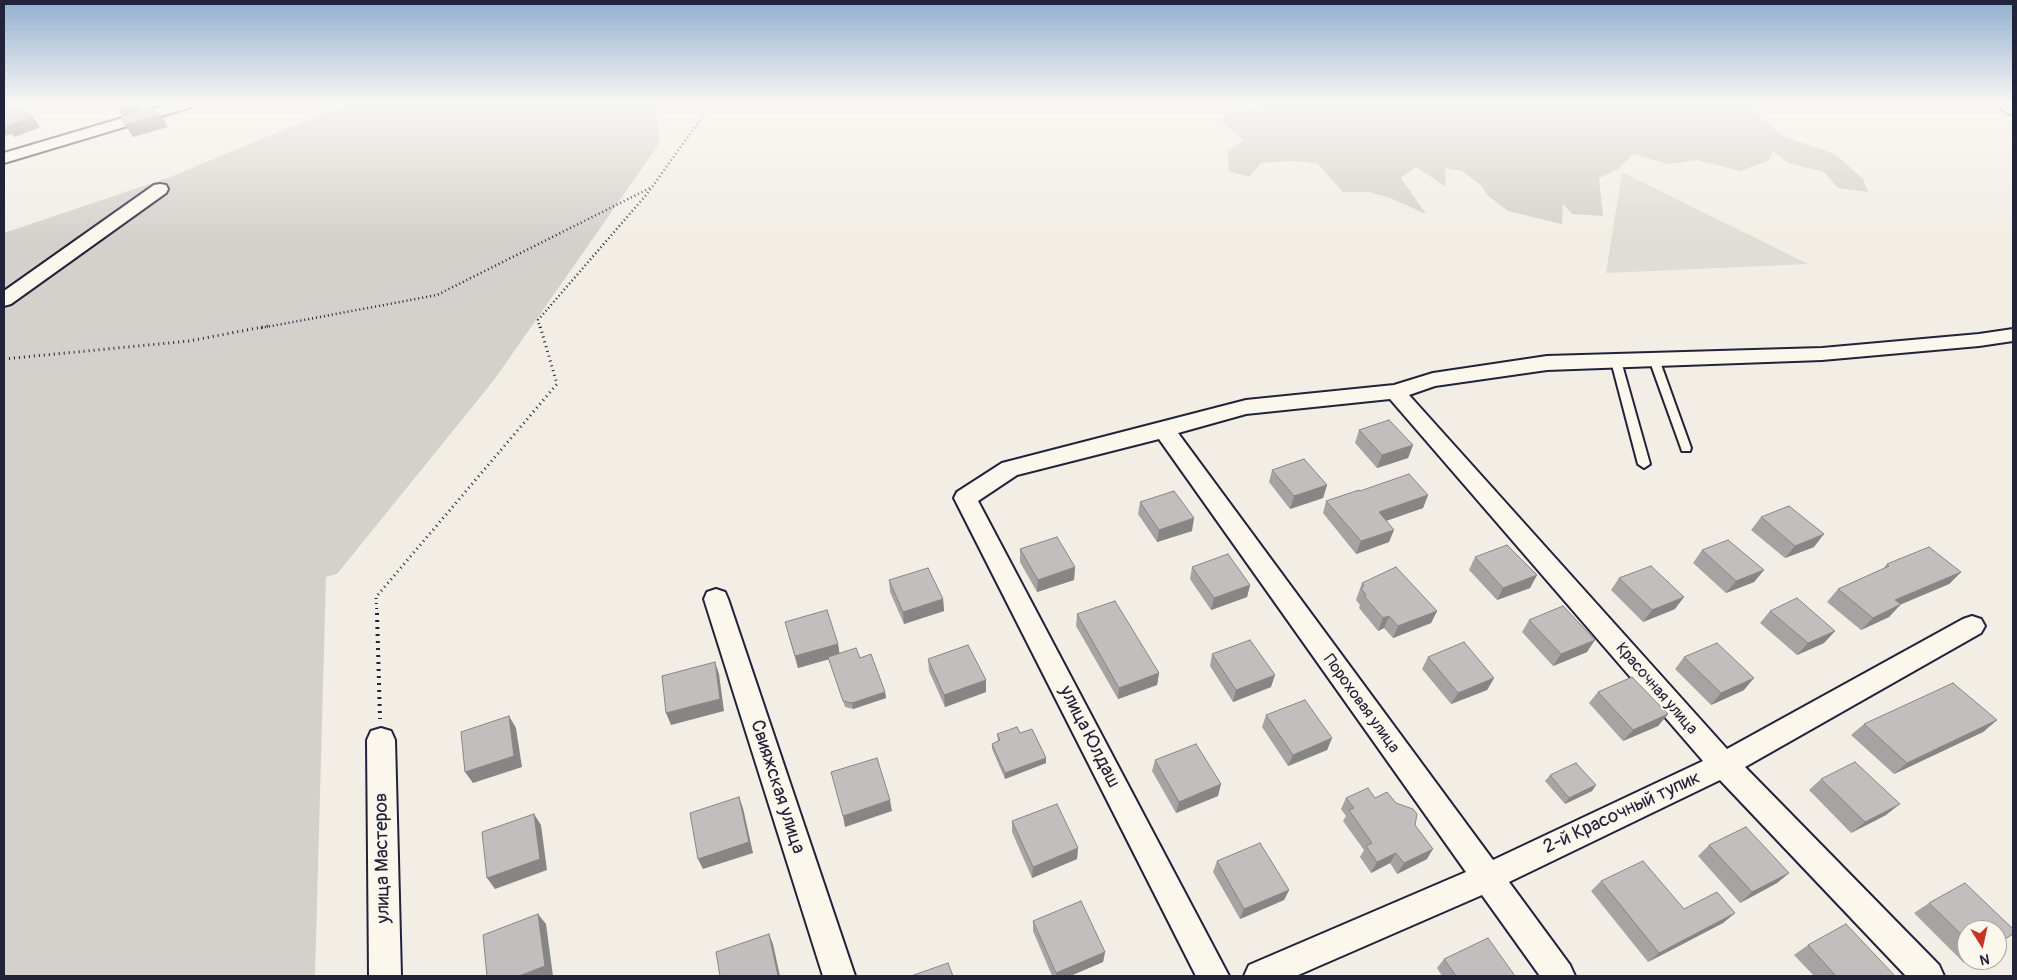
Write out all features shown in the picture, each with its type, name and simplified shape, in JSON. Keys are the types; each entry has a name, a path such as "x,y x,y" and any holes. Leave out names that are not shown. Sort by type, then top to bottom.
{"street":[{"path":"4,158 32,150"},
{"path":"4,300 160,189"},
{"path":"1164,430 1246,407 1395,392 1433,380 1547,363 1822,354 1979,340 2013,335"},
{"name":"Красочная улица","path":"1395,392 1724,765 1928,976"},
{"name":"улица Юлдаш","path":"1164,430 1010,469 965,498 1213,976"},
{"name":"Пороховая улица","path":"1164,430 1558,976"},
{"name":"Свияжская улица","path":"716,598 839,976"},
{"name":"2-й Красочный тупик","path":"1260,976 1486,878 1724,765 1972,626"},
{"name":"улица Мастеров","path":"381,740 384,976"}],"lane":[{"path":"1654,360 1686,448"},
{"path":"1616,361 1644,464"}],"path":[{"path":"381,740 376,597 556,384 538,320 652,187 679,150"},
{"path":"4,359 189,341 437,295 652,187"}],"shaded area":[{"path":"236,150 655,150 494,380 337,574 326,577 315,976 4,976 4,233 173,176"},
{"path":"1822,150 1835,154 1863,179 1868,192 1838,188 1824,172 1788,163 1773,151 1768,161 1740,171 1697,160 1668,164 1633,154 1618,169 1599,178 1603,216 1572,214 1563,204 1562,224 1508,211 1487,195 1482,186 1462,171 1445,168 1446,187 1416,167 1401,178 1426,214 1390,198 1369,192 1343,192 1317,163 1291,161 1261,163 1249,177 1229,171 1228,151"},
{"path":"1622,172 1808,264 1606,273"}],"building":[{"path":"1389,420 1413,445 1382,455 1359,430"},
{"path":"1304,459 1327,485 1294,496 1272,470"},
{"path":"1409,474 1428,495 1379,512 1394,530 1361,541 1326,501 1360,491"},
{"path":"1174,491 1194,518 1159,530 1140,502"},
{"path":"1789,506 1824,534 1795,546 1761,517"},
{"path":"1057,537 1075,567 1038,580 1020,549"},
{"path":"1728,540 1764,570 1736,581 1702,550"},
{"path":"1507,545 1537,575 1503,588 1475,557"},
{"path":"1929,547 1961,572 1895,600 1901,604 1873,618 1838,589 1889,566 1887,564"},
{"path":"1228,554 1250,585 1214,598 1192,567"},
{"path":"1651,566 1684,597 1652,610 1619,578"},
{"path":"1396,567 1437,611 1398,626 1389,616 1383,618 1364,596 1366,595 1361,588 1364,586 1362,583"},
{"path":"928,568 943,599 903,612 889,580"},
{"path":"1797,598 1835,631 1808,643 1770,611"},
{"path":"1115,601 1159,673 1119,688 1077,614"},
{"path":"1563,606 1595,640 1561,654 1529,620"},
{"path":"827,610 838,644 795,656 785,622"},
{"path":"1250,640 1275,675 1236,690 1212,654"},
{"path":"1464,642 1494,678 1458,693 1428,657"},
{"path":"1717,643 1754,678 1721,693 1684,657"},
{"path":"968,645 986,680 944,695 928,659"},
{"path":"856,648 860,658 871,654 885,692 852,703 843,701 828,657"},
{"path":"715,662 720,699 666,713 662,676"},
{"path":"1632,677 1668,714 1633,730 1598,692"},
{"path":"1953,683 1997,720 1907,763 1864,724"},
{"path":"1305,700 1332,738 1293,755 1266,715"},
{"path":"509,716 514,756 465,772 461,732"},
{"path":"1017,727 1020,733 1032,729 1046,758 1005,773 992,744 1000,740 997,734"},
{"path":"1196,744 1221,784 1179,802 1155,760"},
{"path":"877,758 890,800 843,816 831,772"},
{"path":"1855,762 1900,804 1865,822 1821,779"},
{"path":"1576,763 1596,785 1569,798 1550,775"},
{"path":"1368,788 1375,798 1387,792 1396,803 1413,809 1417,814 1415,825 1433,849 1404,863 1396,853 1377,862 1366,846 1372,843 1349,810 1354,808 1346,798"},
{"path":"739,797 749,842 698,859 690,813"},
{"path":"1057,804 1078,848 1033,867 1012,821"},
{"path":"534,814 540,859 487,878 482,832"},
{"path":"1746,827 1789,873 1752,892 1709,845"},
{"path":"1260,843 1289,890 1244,909 1217,861"},
{"path":"1643,861 1684,909 1717,892 1735,913 1659,953 1601,881"},
{"path":"1965,883 2004,920 1957,920 1957,930 1929,903"},
{"path":"1081,901 1105,952 1056,973 1033,921"},
{"path":"538,914 545,966 519,976 487,976 483,935"},
{"path":"2007,923 2013,929 2013,934 2007,938"},
{"path":"1846,924 1895,976 1836,976 1808,945"},
{"path":"769,934 778,976 720,976 716,952"},
{"path":"1488,938 1515,976 1456,976 1444,959"},
{"path":"948,963 953,976 911,976"}]}
